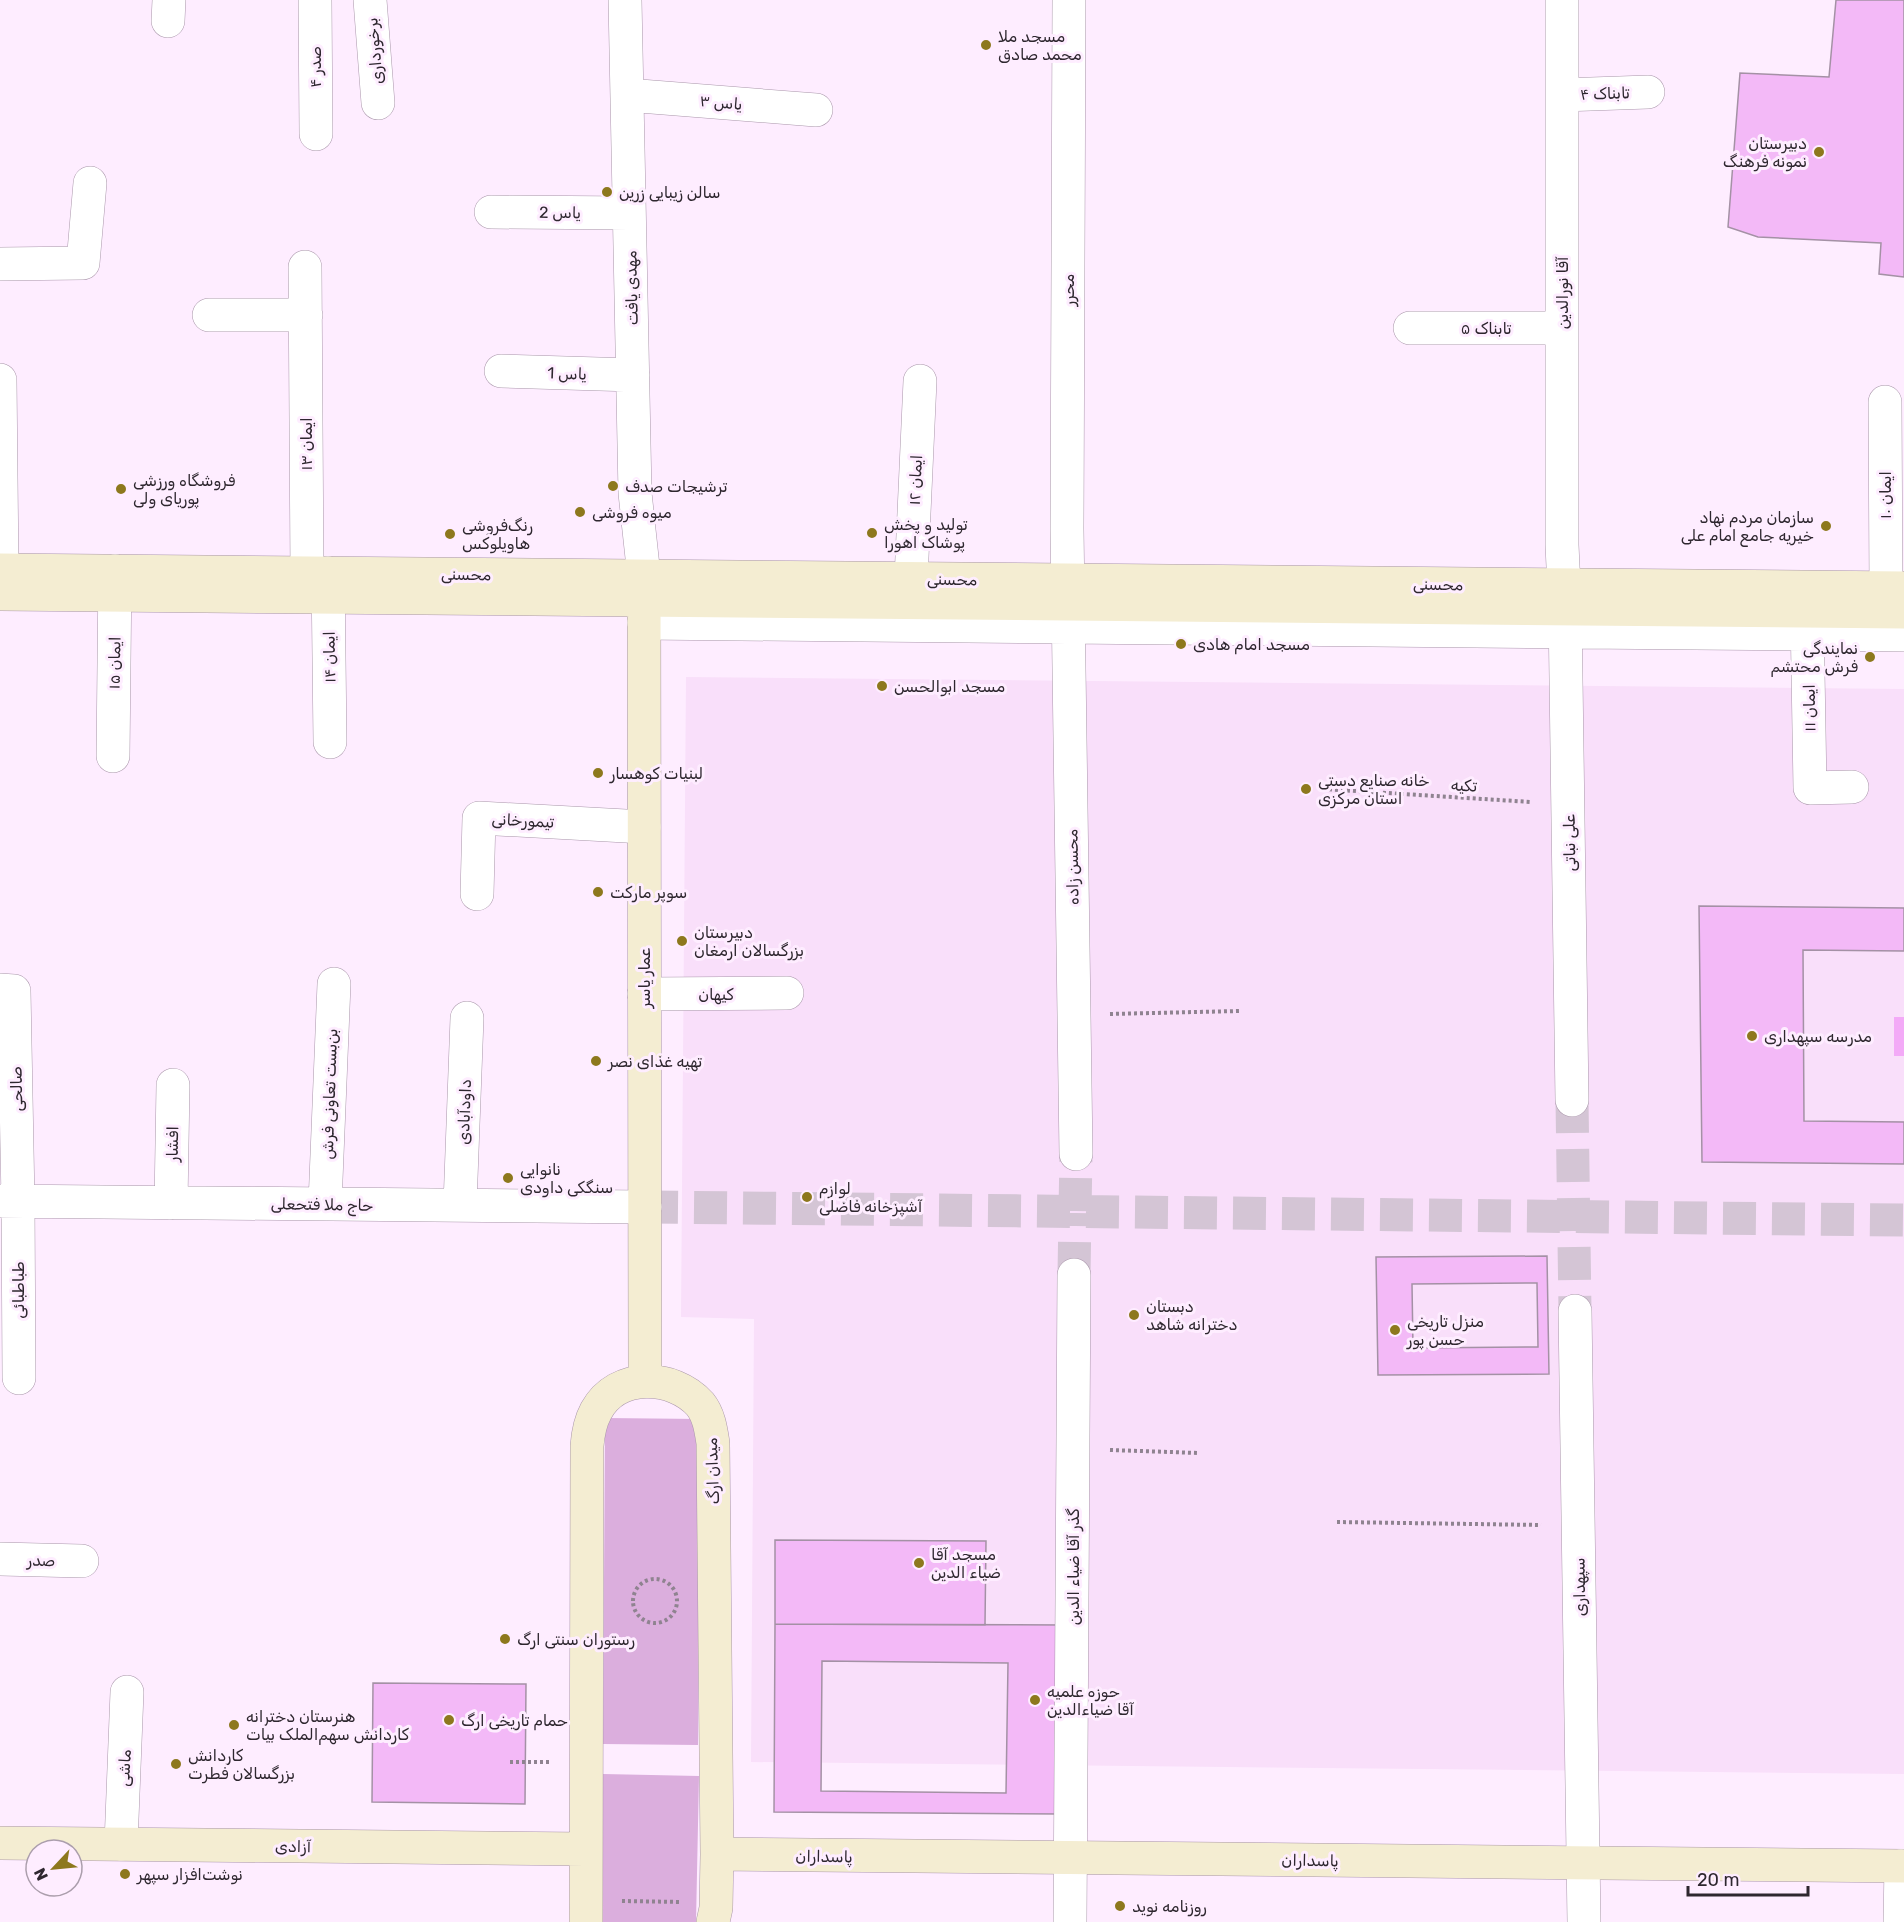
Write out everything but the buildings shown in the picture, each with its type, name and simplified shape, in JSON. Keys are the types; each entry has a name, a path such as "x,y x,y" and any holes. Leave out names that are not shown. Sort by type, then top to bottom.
{"street":[{"name":"صدر ۴","path":"315,0 316,134"},
{"name":"برخورداری","path":"370,0 378,103"},
{"name":"مهدی یافت","path":"625,0 635,494 644,599"},
{"name":"محرر","path":"1069,0 1067,529 1069,604"},
{"name":"آقا نورالدین","path":"1562,0 1562,545 1565,609"},
{"name":"تابناک ۴","path":"1562,95 1648,92"},
{"name":"یاس ۳","path":"627,95 816,110"},
{"path":"0,264 83,263 90,183"},
{"name":"یاس 2","path":"491,212 629,213"},
{"name":"ایمان ۱۳","path":"305,267 321,581"},
{"path":"209,315 306,315"},
{"name":"تابناک ۵","path":"1410,328 1562,328"},
{"name":"یاس 1","path":"501,371 633,375"},
{"path":"0,380 1,578"},
{"name":"ایمان ۱۲","path":"911,579 920,381"},
{"name":"ایمان ۱۰","path":"1885,402 1898,596"},
{"name":"محسنی","path":"1,578 115,583 321,581 644,599 911,579 1069,604 1565,609 1807,611 1898,596"},
{"name":"ایمان ۱۴","path":"321,581 330,742"},
{"name":"ایمان ۱۵","path":"113,756 115,583"},
{"path":"644,599 1807,611 1904,635"},
{"name":"عمار یاسر","path":"644,599 645,1380"},
{"name":"محسن زاده","path":"1069,604 1076,1154"},
{"name":"علی نباتی","path":"1565,609 1572,1101"},
{"name":"ایمان ۱۱","path":"1807,611 1810,788 1852,787"},
{"name":"تیمورخانی","path":"477,894 479,818 644,827"},
{"name":"بن‌بست تعاونی فرش","path":"325,1204 334,984"},
{"name":"صالحی","path":"0,990 14,991 9,1201"},
{"name":"کیهان","path":"644,994 787,993"},
{"name":"داودآبادی","path":"460,1205 467,1018"},
{"name":"افشار","path":"171,1203 173,1085"},
{"name":"حاج ملا فتحعلی","path":"9,1201 645,1207"},
{"name":"طباطبائی","path":"9,1201 19,1378"},
{"name":"گذر آقا ضیاء الدین","path":"1070,1922 1074,1275"},
{"name":"سپهداری","path":"1575,1311 1584,1922"},
{"path":"586,1915 587,1446 589,1426 597,1408 611,1394 628,1384 645,1380"},
{"name":"میدان ارگ","path":"645,1380 668,1383 686,1392 701,1406 710,1423 713,1443 717,1854 714,1912"},
{"name":"صدر","path":"0,1559 82,1561"},
{"name":"ماشی","path":"121,1844 127,1692"},
{"name":"آزادی","path":"0,1843 585,1849"},
{"name":"پاسداران","path":"717,1854 1902,1866"},
{"path":"1900,1922 1902,1866"}],"path":[{"name":"تکیه","path":"1323,789 1568,804"},
{"path":"1074,1014 1239,1011"},
{"path":"1074,1449 1198,1454"},
{"path":"1337,1522 1578,1525"},
{"path":"656,1578 667,1582 675,1590 679,1601 675,1613 667,1621 656,1624 644,1621 635,1613 633,1601 635,1590 644,1582 656,1578"},
{"path":"510,1762 525,1763"},
{"path":"586,1915 714,1912"}],"shaded area":[{"path":"686,677 1904,689 1904,1774 751,1762 754,1319 681,1317"},
{"path":"1894,1017 1904,1017 1904,1056 1894,1056"},
{"path":"605,1418 700,1419 698,1745 603,1744"},
{"path":"603,1774 699,1776 696,1922 600,1922"}],"tunnel":[{"path":"1572,1100 1575,1311"},
{"path":"1075,1211 1076,1154"},
{"path":"645,1207 1904,1220"},
{"path":"1074,1275 1075,1213"}],"place":[{"name":"مسجد ملا محمد صادق","path":"986,45"},
{"name":"دبیرستان نمونه فرهنگ","path":"1819,152"},
{"name":"سالن زیبایی زرین","path":"607,192"},
{"name":"ترشیجات صدف","path":"613,486"},
{"name":"فروشگاه ورزشی پوریای ولی","path":"121,489"},
{"name":"میوه فروشی","path":"580,512"},
{"name":"سازمان مردم نهاد خیریه جامع امام علی","path":"1826,526"},
{"name":"تولید و پخش پوشاک اهورا","path":"872,533"},
{"name":"رنگ‌فروشی هاویلوکس","path":"450,534"},
{"name":"مسجد امام هادی","path":"1181,644"},
{"name":"نمایندگی فرش محتشم","path":"1870,657"},
{"name":"مسجد ابوالحسن","path":"882,686"},
{"name":"لبنیات کوهسار","path":"598,773"},
{"name":"خانه صنایع دستی استان مرکزی","path":"1306,789"},
{"name":"سوپر مارکت","path":"598,892"},
{"name":"دبیرستان بزرگسالان ارمغان","path":"682,941"},
{"name":"مدرسه سپهداری","path":"1752,1036"},
{"name":"تهیه غذای نصر","path":"596,1061"},
{"name":"نانوایی سنگکی داودی","path":"508,1178"},
{"name":"لوازم آشپزخانه فاضلی","path":"807,1197"},
{"name":"دبستان دخترانه شاهد","path":"1134,1315"},
{"name":"منزل تاریخی حسن پور","path":"1395,1330"},
{"name":"مسجد آقا ضیاء الدین","path":"919,1563"},
{"name":"رستوران سنتی ارگ","path":"505,1639"},
{"name":"حوزه علمیه آقا ضیاءالدین","path":"1035,1700"},
{"name":"حمام تاریخی ارگ","path":"449,1720"},
{"name":"هنرستان دخترانه کاردانش سهم‌الملک بیات","path":"234,1725"},
{"name":"کاردانش بزرگسالان فطرت","path":"176,1764"},
{"name":"نوشت‌افزار سپهر","path":"125,1874"},
{"name":"روزنامه نوید","path":"1120,1906"}]}
